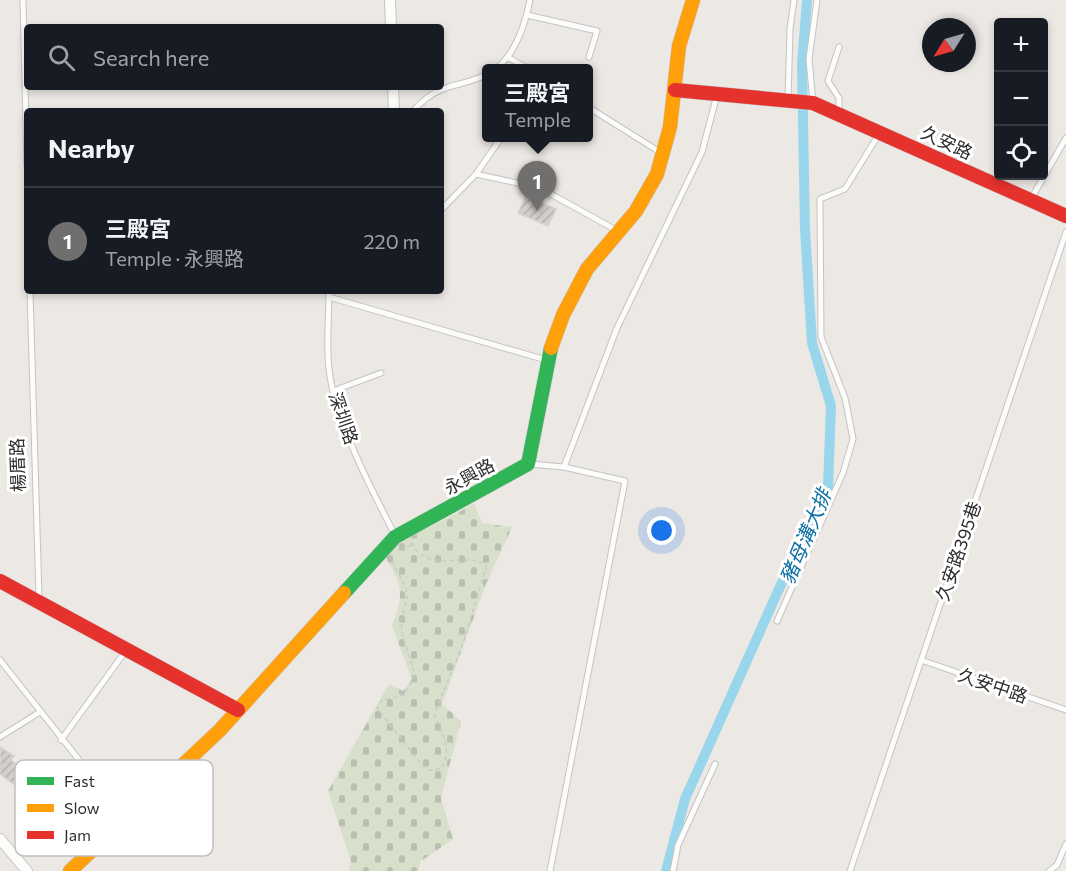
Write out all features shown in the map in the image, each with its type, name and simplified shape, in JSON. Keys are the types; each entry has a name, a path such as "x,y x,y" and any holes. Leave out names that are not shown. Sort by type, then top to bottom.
{"street":[{"path":"390,0 391,24"},
{"path":"528,464 546,360 557,323 587,269 649,192 664,155 672,123 676,59 693,0"},
{"path":"393,90 394,108"},
{"name":"久安路","path":"675,90 813,103 1066,216"},
{"name":"永興路","path":"186,760 237,710 391,541 528,464"},
{"path":"0,581 128,648 237,710"},
{"path":"0,839 27,871"},
{"name":"永興路","path":"70,871 86,856"}],"lane":[{"path":"23,0 24,41"},
{"path":"502,64 509,58 527,15 530,0"},
{"path":"788,100 790,29 794,0"},
{"path":"813,103 809,58 817,0"},
{"path":"527,15 597,32 589,57"},
{"path":"839,47 828,81 839,98 839,113"},
{"path":"509,58 519,64"},
{"path":"444,88 468,83 482,77"},
{"path":"25,90 26,108"},
{"path":"416,108 436,90"},
{"path":"564,467 617,328 702,152 717,94"},
{"path":"593,110 664,155"},
{"path":"777,621 843,473 853,439 845,398 821,337 820,199 846,189 880,131"},
{"path":"1030,200 1066,138"},
{"path":"444,207 476,174 498,142"},
{"path":"476,174 540,188 618,231"},
{"name":"久安路395巷","path":"850,871 1066,232"},
{"name":"楊厝路","path":"30,294 39,602"},
{"path":"329,294 546,360"},
{"name":"深圳路","path":"329,294 329,369 333,391 391,541"},
{"path":"333,391 381,373"},
{"path":"528,464 564,467 625,481 550,871"},
{"path":"62,740 128,648"},
{"path":"0,660 78,760"},
{"name":"久安中路","path":"921,660 1066,710"},
{"path":"0,737 40,712"},
{"path":"673,871 678,845 715,764"},
{"path":"1049,871 1057,865 1066,844"}],"path":[{"path":"391,541 406,588 407,597 400,622 415,675 404,695 381,702 377,708 422,765 429,770 441,769 446,761 448,748 434,714 462,647 486,568 485,564 471,559 442,563 420,553 412,545 410,530"}],"green space":[{"path":"474,504 482,523 512,527 486,584 442,704 461,721 441,798 453,839 421,861 418,871 349,871 351,862 328,791 389,684 403,691 412,679 392,626 399,604 399,588 394,572 382,552"}],"building":[{"path":"526,195 556,209 548,226 518,213"},
{"path":"0,747 14,756 11,760 15,763 15,785 0,774"}],"waterway":[{"name":"豬母溝大排","path":"666,871 685,799 778,591 828,487 831,406 812,343 805,230 802,64 807,0"}],"traffic: fast":[{"path":"344,593 395,537 528,464 551,348"}],"traffic: slow":[{"path":"551,348 563,315 587,269 636,211 657,174 670,127 679,46 693,0"},
{"path":"188,760 220,730 344,593"},
{"path":"70,871 86,856"}],"traffic: jam":[{"path":"675,90 813,103 1066,216"},
{"path":"0,581 238,710"}],"place":[{"name":"三殿宮","path":"537,211"}]}
